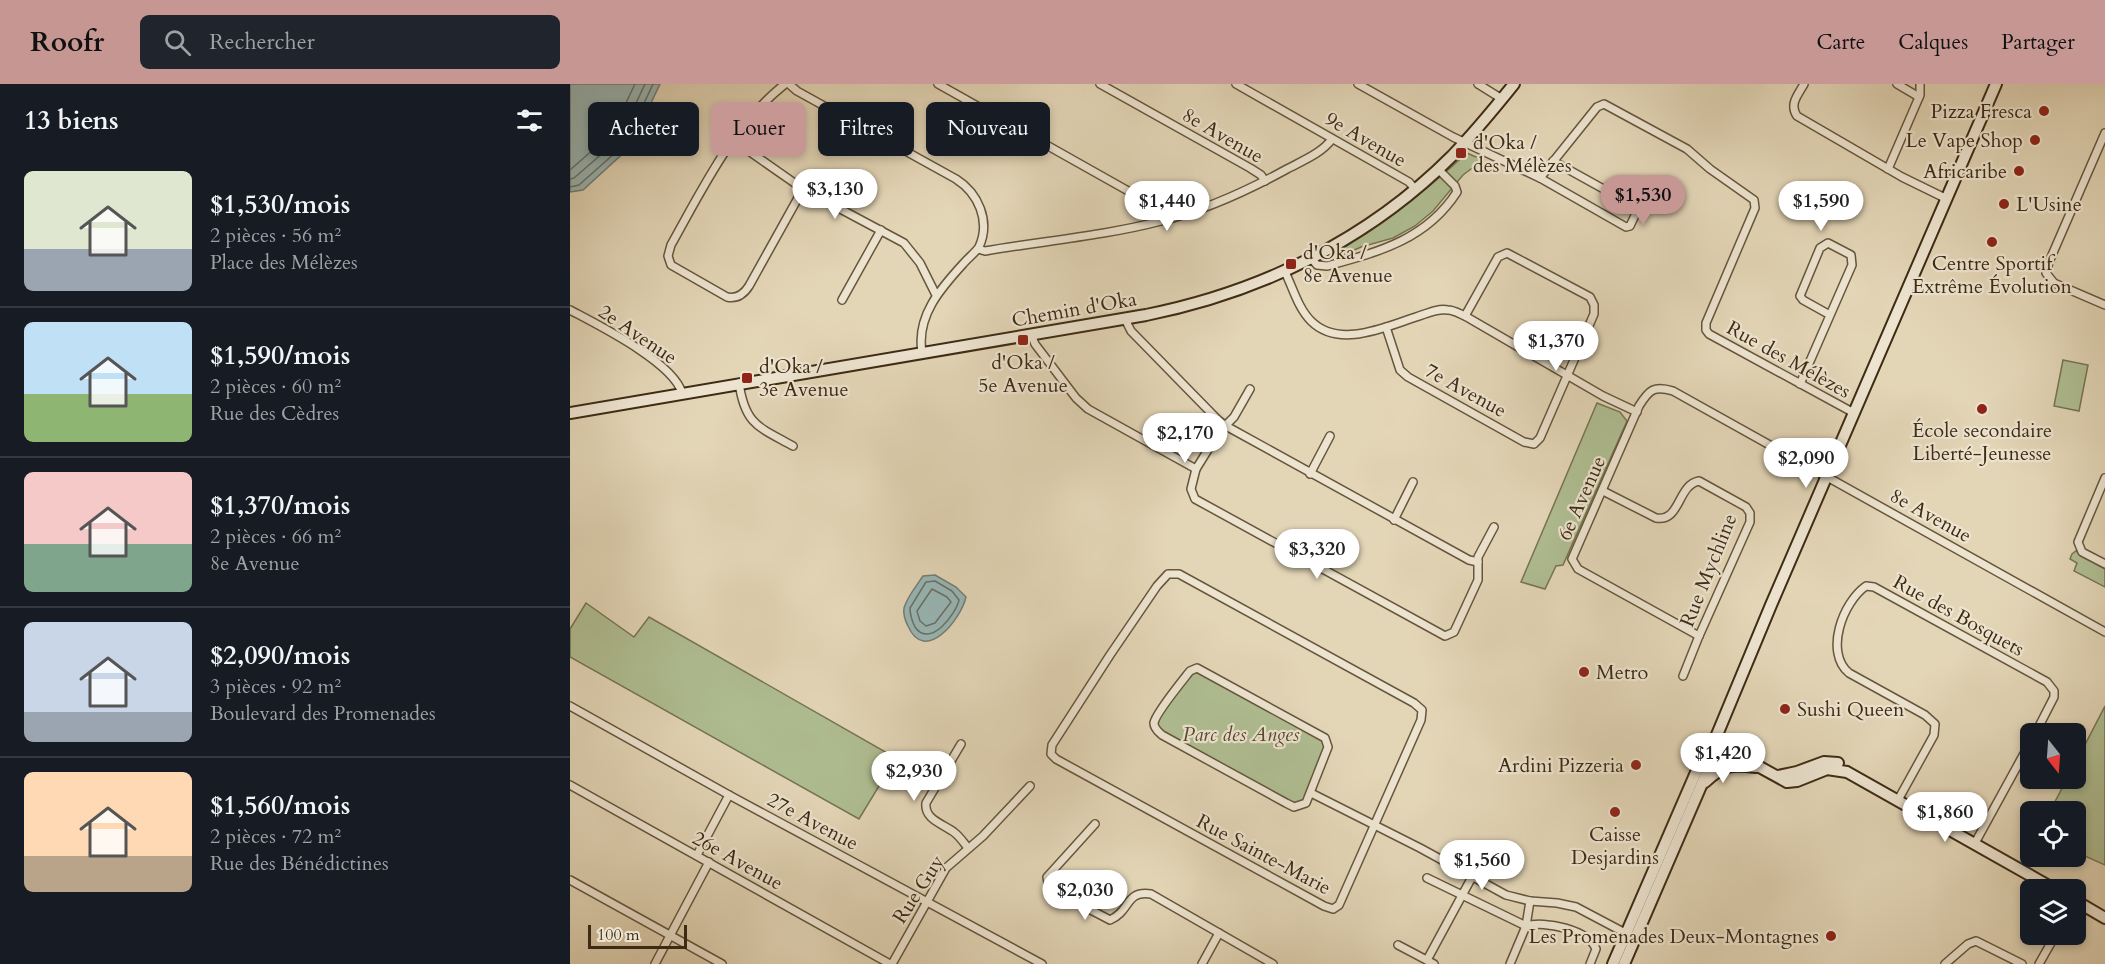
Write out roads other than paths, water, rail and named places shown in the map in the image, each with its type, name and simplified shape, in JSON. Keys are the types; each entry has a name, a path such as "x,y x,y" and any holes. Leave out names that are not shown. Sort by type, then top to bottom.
{"street":[{"path":"767,102 787,84 956,179 976,198 981,214 982,230 978,249 936,295 928,309 921,339 922,352"},
{"path":"938,84 1130,192 1166,214 1168,219"},
{"name":"8e Avenue","path":"1100,84 1251,168 1265,181"},
{"name":"9e Avenue","path":"1236,84 1409,182 1415,189"},
{"path":"1358,84 1464,143 1540,178 1626,227 1630,226 1637,211 1636,207 1553,161"},
{"path":"1478,84 1502,99"},
{"name":"Chemin d'Oka","path":"570,412 1125,319 1196,304 1228,294 1286,272 1371,223 1438,169 1464,143 1514,84"},
{"path":"1804,84 1793,105 1793,111 1797,116 1908,181 1947,199"},
{"path":"1897,84 1920,97"},
{"path":"1888,169 1920,97 1920,84"},
{"path":"1624,964 1630,936 1704,754 1714,742 1742,672 1996,84"},
{"name":"Rue des Mélèzes","path":"1540,178 1597,107 1604,104 1687,149 1716,174 1751,196 1755,208 1706,323 1706,330 1709,334 1854,413"},
{"path":"2105,133 2046,273 2054,283 2105,305"},
{"path":"978,249 985,251 1123,229 1168,219 1223,201 1265,181 1323,148 1332,139"},
{"path":"722,156 668,253 671,265 727,297 734,298 741,295 749,286 803,189"},
{"path":"757,156 803,189 904,243 913,252 936,295"},
{"path":"1312,259 1317,265 1327,266 1377,250 1417,233 1457,192 1455,186 1438,169"},
{"path":"842,300 881,230"},
{"path":"1800,384 1852,265 1851,255 1828,243 1820,248 1800,296 1830,315"},
{"path":"1465,316 1498,257 1507,253 1590,297 1594,305 1594,314 1568,376"},
{"path":"1286,272 1303,310 1313,323 1333,333 1345,335 1366,333 1433,311 1448,310 1465,316 1568,376 1637,412"},
{"name":"2e Avenue","path":"570,310 646,354 674,379 682,393"},
{"path":"1125,319 1131,331 1226,426 1394,520 1469,560 1478,562"},
{"name":"7e Avenue","path":"1386,327 1400,370 1408,377 1524,442 1534,444 1540,438 1568,376"},
{"path":"1031,334 1035,344 1076,398 1088,409 1196,469"},
{"path":"739,383 744,408 750,419 793,446"},
{"name":"8e Avenue","path":"1637,412 1648,393 1663,388 1673,391 2105,632"},
{"path":"1250,389 1234,417 1219,432 1196,469 1191,489 1195,499 1201,503 1445,636 1454,632 1478,580 1478,562 1494,527"},
{"name":"6e Avenue","path":"1637,412 1572,559 1578,569 1699,636"},
{"path":"1311,474 1330,436"},
{"path":"2105,478 2078,542 2082,552 2105,564"},
{"name":"Rue Mychline","path":"1603,491 1662,519 1670,516 1688,485 1699,481 1746,507 1750,513 1750,522 1683,676"},
{"path":"1394,520 1413,482"},
{"name":"Rue Sainte-Marie","path":"1168,574 1179,574 1414,703 1422,710 1421,720 1374,824 1338,905 1333,909 1056,759 1051,754 1052,745 1157,586 1168,574"},
{"name":"Rue des Bosquets","path":"1898,800 1934,735 1935,724 1925,715 1849,673 1842,665 1836,640 1839,627 1858,591 1866,586 1874,587 2047,682 2054,691 2054,697 2041,723"},
{"path":"1197,668 1324,738 1328,747 1311,794 1306,803 1294,807 1162,735 1155,729 1154,723 1158,715 1190,670 1197,668"},
{"name":"27e Avenue","path":"570,706 1041,964"},
{"path":"1714,742 1778,776 1828,761 1838,763 1847,772 2037,879"},
{"path":"1613,964 1630,936 1702,785 1713,758 1714,742"},
{"path":"961,744 926,804 925,810 929,816 956,833 968,848"},
{"path":"1975,843 2020,761"},
{"path":"1702,785 1725,766 1762,767"},
{"name":"26e Avenue","path":"570,785 891,964"},
{"name":"Rue Guy","path":"891,964 946,868 1030,786"},
{"path":"1311,794 1374,824 1506,895 1579,908 1630,936"},
{"path":"697,855 729,795"},
{"path":"1095,824 1047,877 1049,888 1110,920 1119,916 1134,895 1151,894 1273,964"},
{"path":"655,964 709,862"},
{"path":"1398,945 1430,962 1472,877"},
{"path":"1427,878 1526,926 1538,923 1562,927 1592,940 1596,949 1590,964"},
{"path":"570,880 722,964"},
{"path":"1510,964 1526,926 1530,901"},
{"path":"2086,907 2105,918"},
{"path":"1202,964 1219,933"},
{"path":"1946,964 1968,944 1976,941 2022,964"},
{"path":"2039,964 2050,945"}],"water":[{"path":"570,84 660,84 651,102 588,102 588,156 620,156 583,190 570,192"},
{"path":"935,575 956,587 966,597 950,626 933,640 924,641 915,637 908,626 904,608 923,576"}],"place":[{"name":"Pizza Fresca","path":"2044,111"},
{"name":"Le Vape Shop","path":"2035,140"},
{"name":"d'Oka / des Mélèzes","path":"1461,153"},
{"name":"Africaribe","path":"2019,171"},
{"name":"L'Usine","path":"2004,204"},
{"name":"Centre Sportif Extrême Évolution","path":"1992,242"},
{"name":"d'Oka / 8e Avenue","path":"1291,264"},
{"name":"d'Oka / 5e Avenue","path":"1023,340"},
{"name":"d'Oka / 3e Avenue","path":"747,378"},
{"name":"École secondaire Liberté-Jeunesse","path":"1982,409"},
{"name":"Metro","path":"1584,672"},
{"name":"Sushi Queen","path":"1785,709"},
{"name":"Ardini Pizzeria","path":"1636,765"},
{"name":"Caisse Desjardins","path":"1615,812"},
{"name":"Les Promenades Deux-Montagnes","path":"1831,936"}],"park label":[{"name":"Parc des Anges","path":"1241,734"}]}
